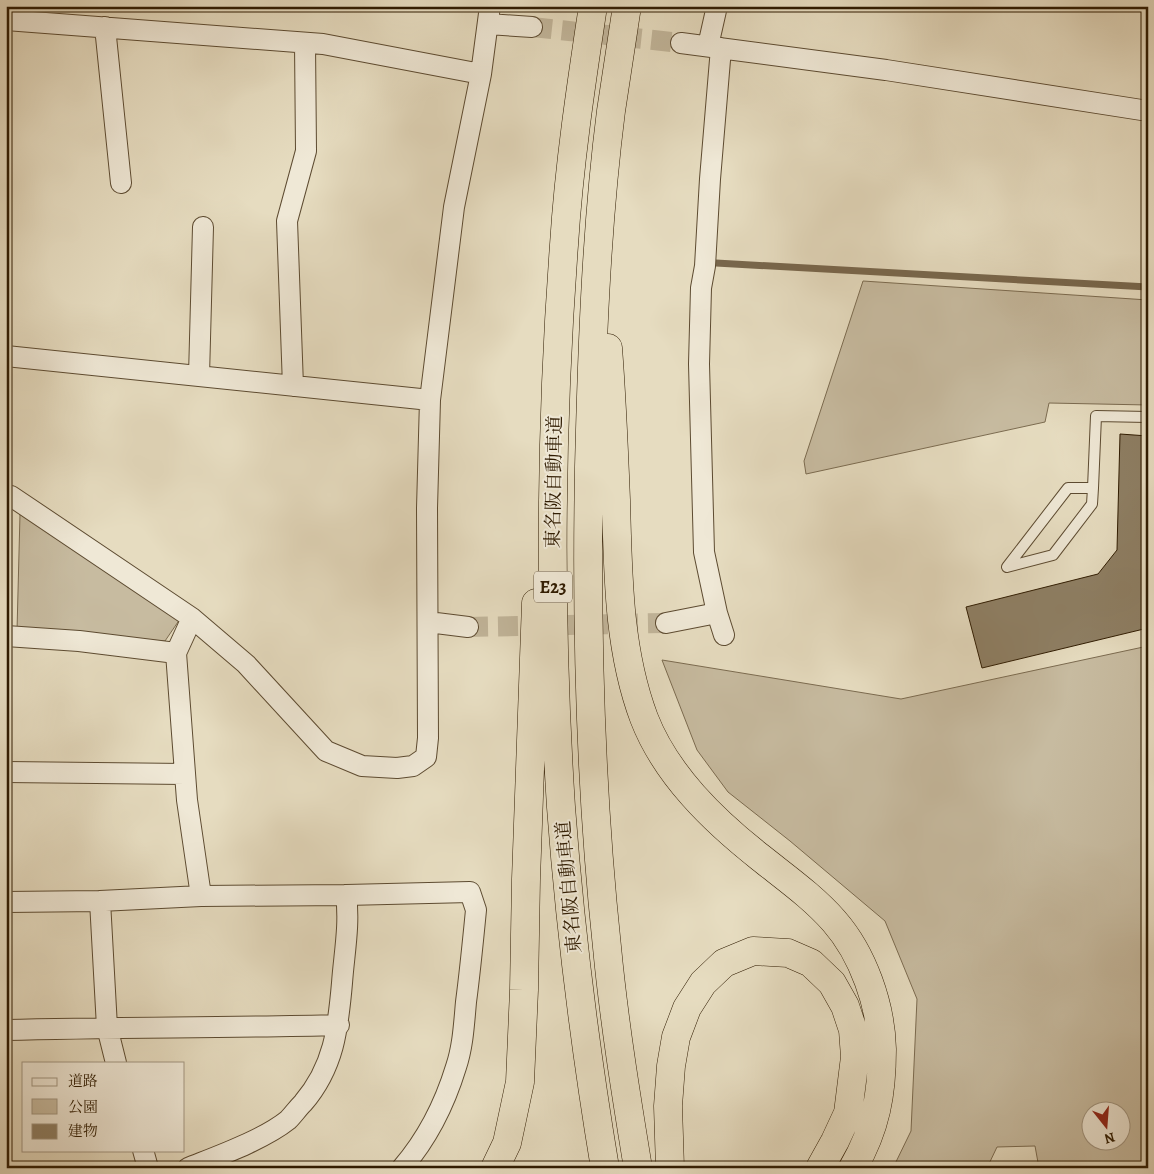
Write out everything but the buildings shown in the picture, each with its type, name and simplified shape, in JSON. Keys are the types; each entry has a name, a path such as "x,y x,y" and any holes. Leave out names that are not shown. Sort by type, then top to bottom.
{"highway":[{"name":"東名阪自動車道","path":"593,6 578,107 564,243 556,391 552,531 555,686 562,808 575,953 605,1168"},
{"name":"東名阪自動車道","path":"627,6 611,111 599,242 591,391 588,510 590,693 595,806 607,948 638,1168"},
{"path":"599,242 613,416 620,605 626,656 635,692 645,720 662,756 680,780 700,803 728,830 819,904 836,923 860,962 872,992 878,1018 882,1041 882,1068 880,1099 873,1124 863,1151 853,1168"},
{"path":"495,1168 507,1143 520,1082 525,981 526,869 544,401 564,243"},
{"path":"670,1168 668,1106 671,1066 676,1037 687,1008 703,983 724,963 753,951 788,953 811,963 832,983 845,1006 853,1030 855,1057 848,1113 820,1168"}],"street":[{"path":"717,6 710,179 701,288 700,364 704,552 717,613 724,635"},
{"path":"6,495 11,496 192,618 246,664 326,751 362,766 397,768 413,766 426,757 428,738 430,400 454,207 481,74 489,15 532,26"},
{"path":"6,20 323,44 481,74"},
{"path":"105,27 121,183"},
{"path":"293,386 288,221 306,151 305,43"},
{"path":"681,43 886,70 1148,111"},
{"path":"199,376 203,228"},
{"path":"6,356 430,400"},
{"path":"666,623 717,613"},
{"path":"192,618 176,653 187,800 201,896"},
{"path":"428,622 468,626"},
{"path":"6,636 79,641 176,653"},
{"path":"6,772 186,774"},
{"path":"6,902 100,901 201,896 346,896 470,892 476,910 462,1043 456,1067 433,1123 417,1151 402,1168"},
{"path":"188,1168 241,1146 288,1120 318,1084 330,1059 339,1025 346,948 348,908 346,896"},
{"path":"100,901 107,1027 116,1062"},
{"path":"6,1030 339,1025"},
{"path":"143,1152 148,1168"}],"lane":[{"path":"1093,488 1068,488 1007,567 1053,555 1092,504 1093,488 1096,416 1148,418"}],"green space":[{"path":"863,281 1148,300 1148,405 1049,403 1045,422 806,474 804,461"},
{"path":"20,514 180,619 165,641 17,631"},
{"path":"1148,646 1148,1168 1039,1168 1035,1146 997,1147 987,1168 893,1168 911,1131 917,999 885,921 790,841 728,792 697,750 662,660 901,699"}],"waterway":[{"path":"716,263 1148,287"}],"tunnel":[{"path":"532,27 681,43"},
{"path":"468,627 666,623"}]}
